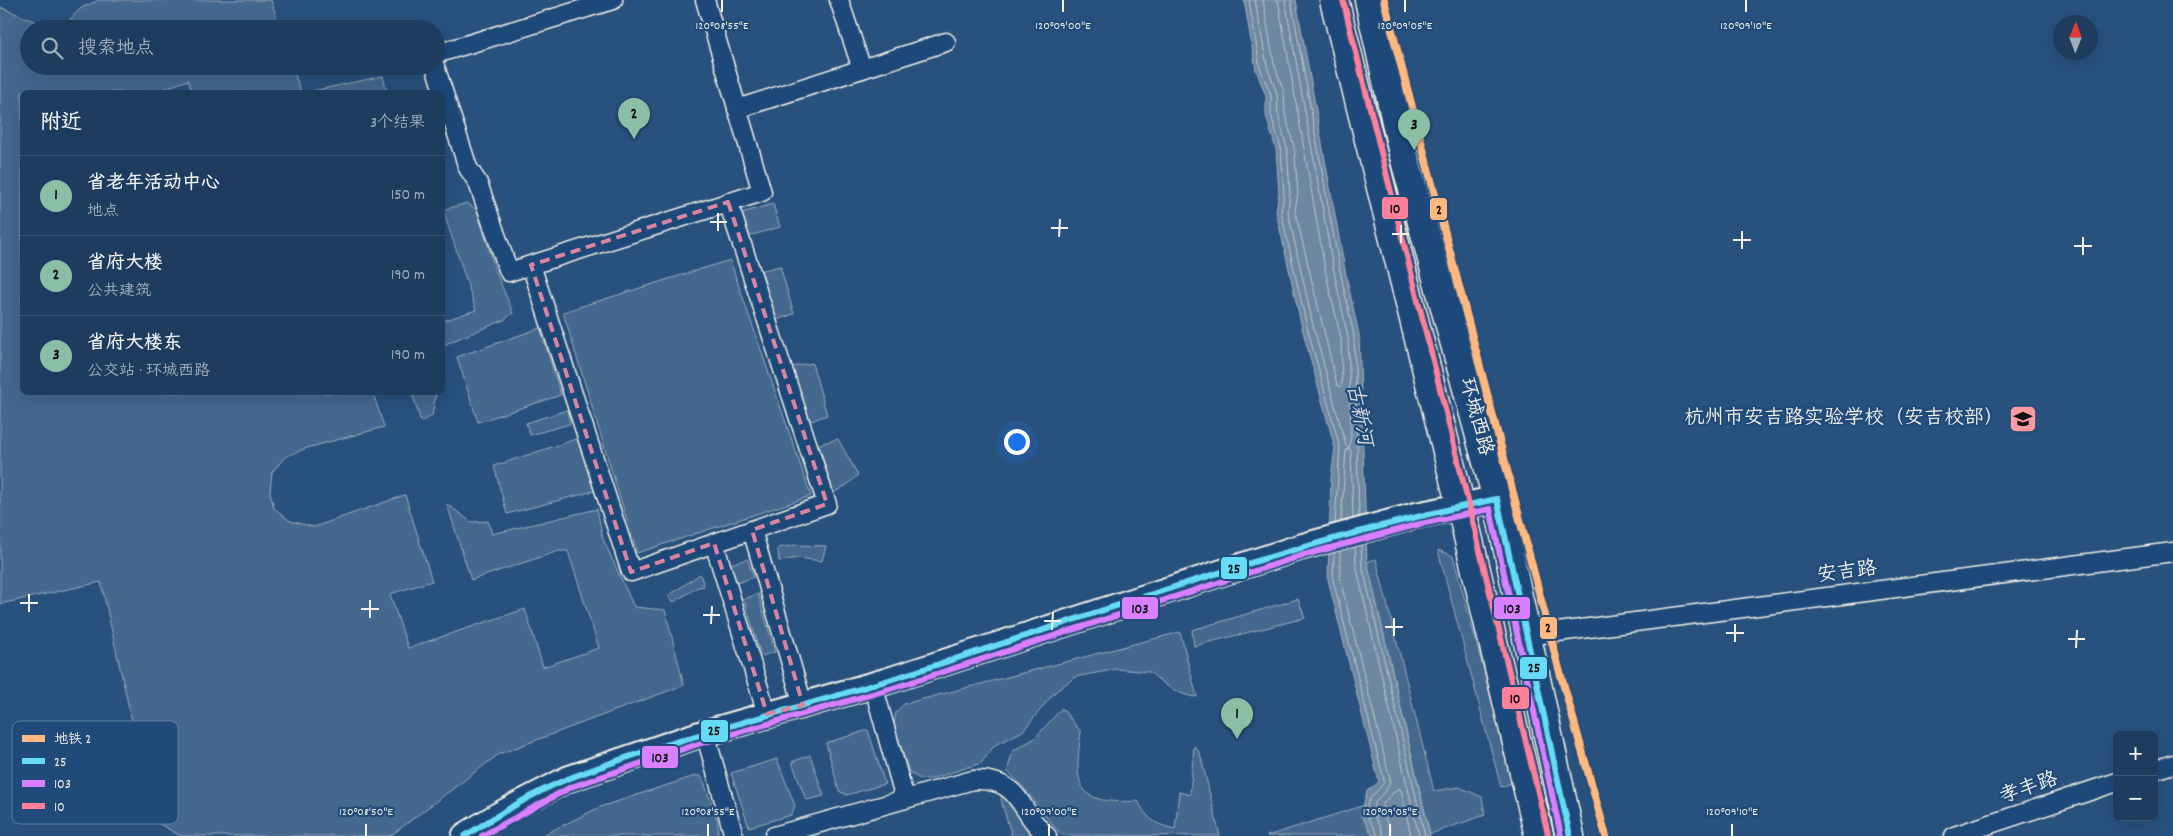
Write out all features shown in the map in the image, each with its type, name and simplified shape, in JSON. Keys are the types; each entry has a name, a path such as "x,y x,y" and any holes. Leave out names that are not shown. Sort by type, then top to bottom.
{"main road":[{"name":"环城西路","path":"1334,0 1461,507 1539,836"},
{"name":"环城西路","path":"1370,0 1402,149 1497,499 1570,836"}],"street":[{"path":"445,51 613,0"},
{"path":"445,97 468,168 478,183 509,272 762,192 705,0"},
{"path":"839,0 862,69"},
{"path":"737,109 946,42"},
{"path":"438,75 443,90"},
{"path":"531,265 631,572 827,504 728,202"},
{"path":"465,836 499,814 568,779 705,733 767,714 873,686 1301,547 1414,516 1497,499"},
{"path":"752,530 804,705"},
{"path":"714,543 767,714"},
{"name":"安吉路","path":"1527,636 2173,552"},
{"path":"873,686 905,799"},
{"path":"705,733 734,836"},
{"path":"2158,769 2173,764"},
{"path":"774,836 973,780 989,780 1002,784 1014,793 1047,836"},
{"name":"孝丰路","path":"1954,836 2113,783"}],"highlighted area":[{"path":"728,202 827,504 752,530 803,705 767,714 714,543 631,572 531,265"}],"shaded area":[{"path":"99,0 271,0 277,20 70,20 81,8"},
{"path":"0,7 31,20 20,20 20,75 295,75 300,90 191,90 188,80 163,90 20,90 20,395 374,395 384,427 307,448 285,457 272,472 270,492 274,508 290,521 314,527 405,495 432,581 390,594 408,648 525,609 543,667 599,648 568,551 559,551 471,580 447,504 471,522 488,521 492,534 597,509 603,539 634,607 665,610 684,685 499,754 390,836 181,836 159,824 178,824 178,721 132,721 101,582 0,604"},
{"path":"383,76 386,90 317,90"},
{"path":"467,203 477,210 496,272 513,313 504,320 445,344 445,320 476,310 445,216 445,209"},
{"path":"773,204 780,227 749,236 741,213"},
{"path":"730,260 811,496 637,553 563,312"},
{"path":"780,266 794,314 776,320 760,271"},
{"path":"540,328 561,395 478,422 457,357"},
{"path":"812,363 827,415 810,421 792,367"},
{"path":"413,395 436,395 432,416 421,422"},
{"path":"567,410 570,424 530,435 526,423"},
{"path":"579,438 594,491 507,514 494,466"},
{"path":"838,439 858,475 847,485 833,493 819,444"},
{"path":"796,545 826,546 822,561 798,558 779,561 778,548"},
{"path":"1438,550 1453,556 1514,782 1501,787"},
{"path":"747,559 754,577 737,583 730,564"},
{"path":"1376,559 1434,791 1459,787 1482,797 1485,815 1430,834 1367,562"},
{"path":"700,574 704,586 698,587 674,602 668,596"},
{"path":"758,594 775,652 761,656 744,599"},
{"path":"1298,599 1305,618 1194,646 1192,630"},
{"path":"1180,632 1197,697 1172,689 1150,672 1117,669 1075,677 1055,692 1023,731 995,745 981,763 931,779 920,779 909,772 894,725 896,712 904,704"},
{"path":"1062,708 1081,732 1078,767 1084,789 1091,796 1103,800 1118,802 1138,801 1152,820 1175,829 1179,792 1190,795 1194,746 1200,753 1220,836 1062,835 1022,786 1007,771 1013,751 1035,738"},
{"path":"868,730 885,784 847,795 839,791 826,743"},
{"path":"810,755 824,796 806,800 792,762"},
{"path":"777,759 795,806 791,815 749,827 731,773"},
{"path":"695,776 701,776 704,782 718,822 718,833 715,836 541,836 600,807"},
{"path":"1001,795 1015,807 1032,836 1012,836"},
{"path":"1378,801 1391,836 1267,836"}],"water":[{"name":"古新河","path":"1244,0 1296,0 1345,270 1359,335 1367,562 1430,836 1373,836 1361,815 1367,791 1379,782 1328,580 1331,478 1335,448 1302,328 1276,211 1279,193 1276,149 1266,116 1266,96 1256,70"}],"metro line":[{"name":"2","path":"1384,0 1558,665 1606,836"}],"transit line":[{"name":"10","path":"1343,0 1469,505 1548,834"},
{"name":"25","path":"1497,499 1570,836"},
{"name":"25","path":"465,836 516,804 543,790 570,778 649,750 889,680 1267,558 1420,516 1497,499"},
{"name":"103","path":"482,836 571,787 701,743 890,689 1304,555 1416,525 1490,509 1561,836"}],"place":[{"name":"省府大楼","path":"634,139"},
{"name":"省府大楼东","path":"1414,150"},
{"name":"杭州市安吉路实验学校（安吉校部）","path":"2023,419"},
{"name":"省老年活动中心","path":"1237,739"}]}
